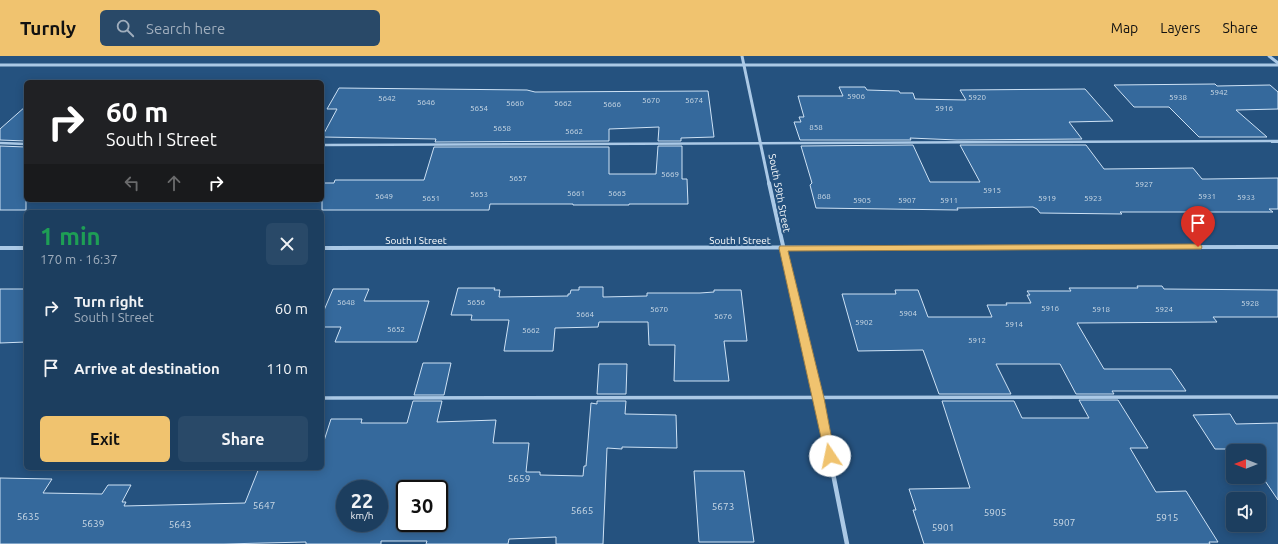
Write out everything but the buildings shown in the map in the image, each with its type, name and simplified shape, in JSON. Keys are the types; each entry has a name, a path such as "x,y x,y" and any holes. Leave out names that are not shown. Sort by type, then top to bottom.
{"street":[{"name":"South 59th Street","path":"742,56 762,142 783,248 818,398 847,544"},
{"path":"1269,56 1278,64"},
{"path":"0,65 744,66 1278,64"},
{"name":"South I Street","path":"324,248 1278,247"},
{"path":"0,248 24,248"}],"lane":[{"path":"324,145 1278,141"},
{"path":"0,143 24,144"},
{"path":"324,398 1278,397"}],"route":[{"path":"830,456 783,248 1198,247"}]}
